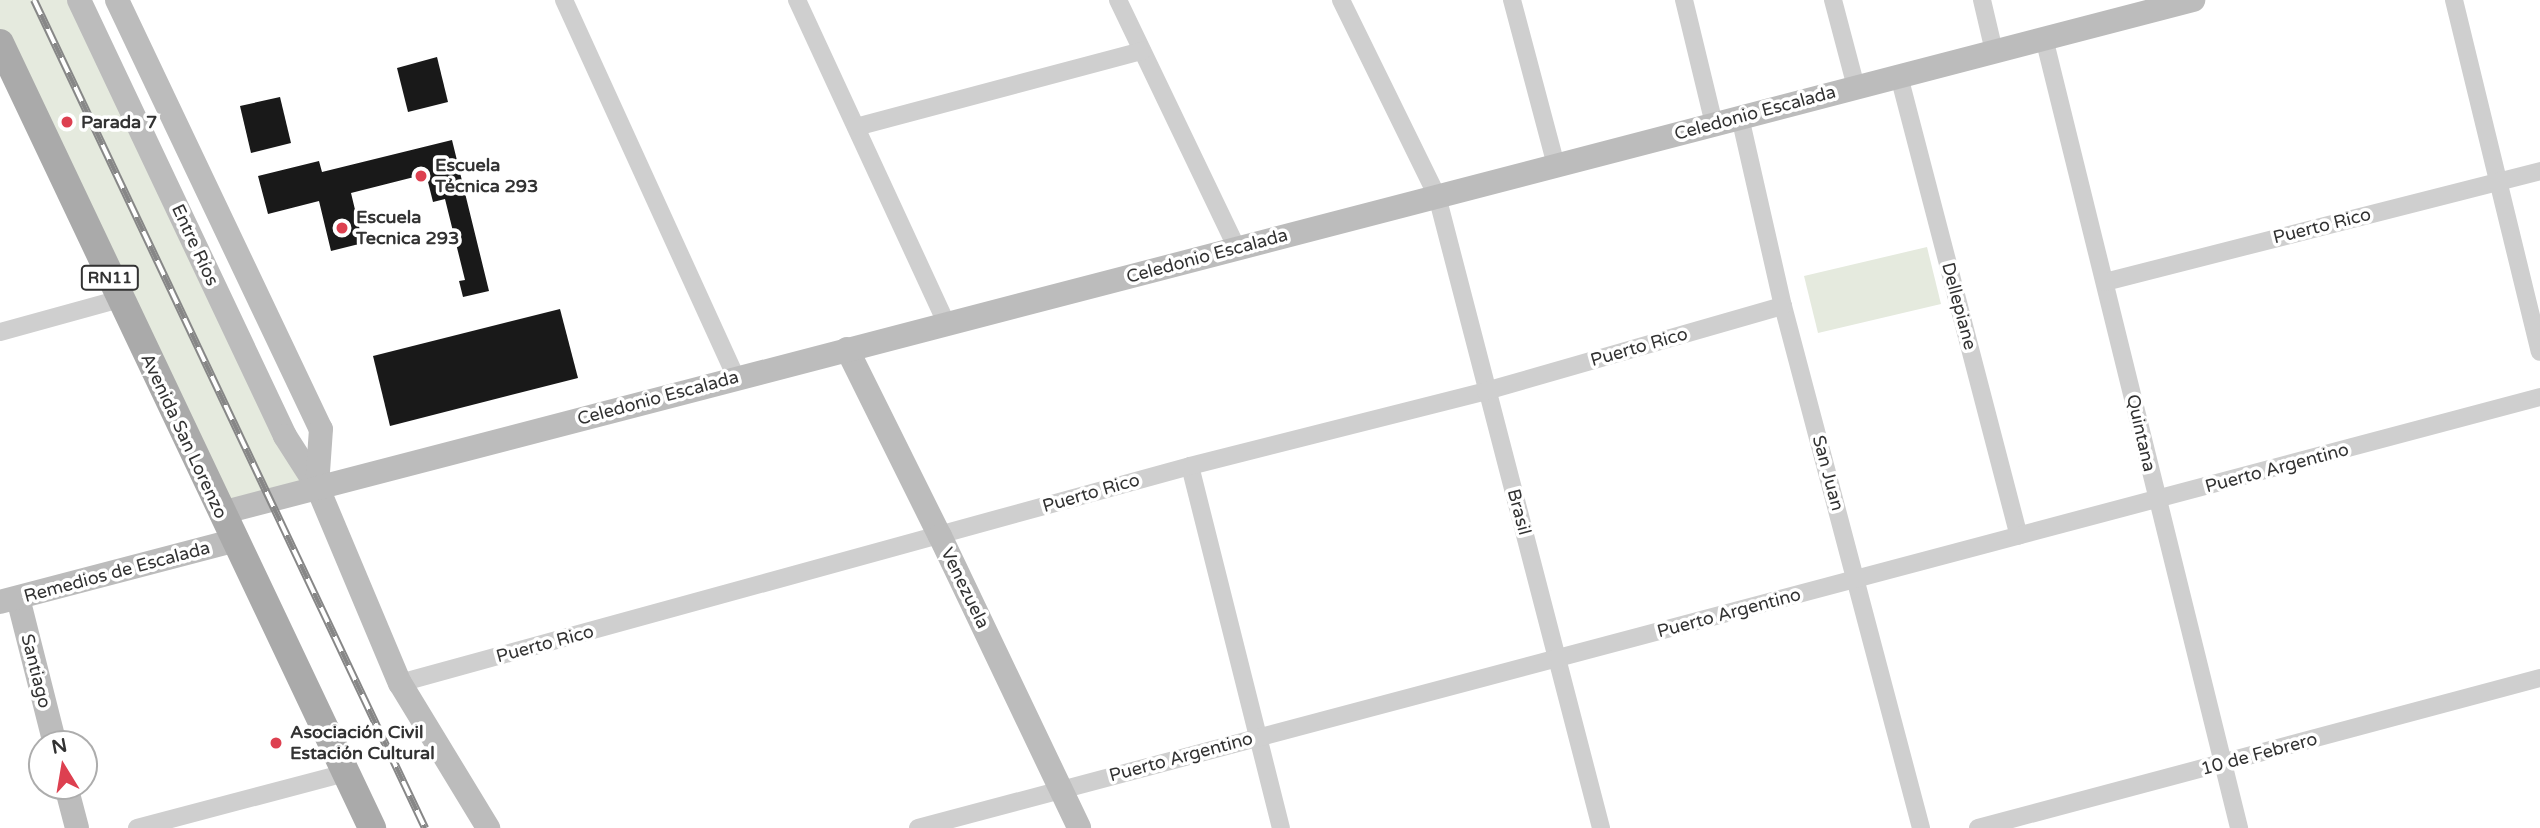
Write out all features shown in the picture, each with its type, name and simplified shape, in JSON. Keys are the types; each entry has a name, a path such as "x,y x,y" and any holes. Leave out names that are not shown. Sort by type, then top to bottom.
{"main road":[{"name":"Entre Ríos","path":"79,0 285,436 317,486 400,683 488,828"},
{"name":"Entre Ríos","path":"117,0 321,429 317,486"},
{"name":"Celedonio Escalada","path":"221,513 2044,38 2162,4 2193,0"},
{"name":"Avenida San Lorenzo","path":"0,43 4,71 120,299 372,828"},
{"path":"154,159 187,146"},
{"name":"Venezuela","path":"847,349 940,536 1079,828"},
{"name":"Remedios de Escalada","path":"9,600 233,541"},
{"name":"Santiago","path":"9,600 51,730"},
{"path":"70,800 77,828"}],"street":[{"path":"564,0 736,378"},
{"path":"797,0 947,323"},
{"path":"1118,0 1237,248"},
{"name":"Brasil","path":"1341,0 1437,196 1601,828"},
{"path":"1512,0 1556,165"},
{"path":"1684,0 1714,124"},
{"path":"1833,0 1856,87"},
{"path":"1982,0 1994,51"},
{"path":"2454,0 2540,352"},
{"name":"Quintana","path":"2044,38 2239,828"},
{"path":"856,127 1142,51"},
{"name":"Dellepiane","path":"1899,76 2019,536"},
{"name":"San Juan","path":"1740,117 1783,306 1920,828"},
{"name":"Puerto Rico","path":"2105,282 2540,171"},
{"path":"0,332 120,299"},
{"name":"Puerto Rico","path":"400,683 1190,466 1486,391 1783,306"},
{"name":"Puerto Argentino","path":"918,828 1256,736 1558,659 2540,397"},
{"path":"1190,466 1281,828"},
{"name":"10 de Febrero","path":"1978,828 2540,678"},
{"path":"137,828 345,773"}],"shaded area":[{"path":"0,0 79,0 317,486 221,513 0,43"},
{"path":"1927,247 1941,304 1818,333 1804,276"}],"building":[{"path":"437,57 448,102 408,112 397,68"},
{"path":"280,97 291,143 251,153 240,106"},
{"name":"Escuela Tecnica 293","path":"452,140 489,291 463,297 459,281 465,280 445,199 433,202 426,174 351,193 363,243 331,251 319,201 268,214 258,176 319,161 322,172"},
{"path":"560,309 578,378 390,426 373,356"}],"railway":[{"path":"34,0 425,828"}],"place":[{"name":"Parada 7","path":"67,122"},
{"name":"Escuela Técnica 293","path":"421,176"},
{"name":"Escuela Tecnica 293","path":"342,228"},
{"name":"Asociación Civil Estación Cultural","path":"276,743"}]}
